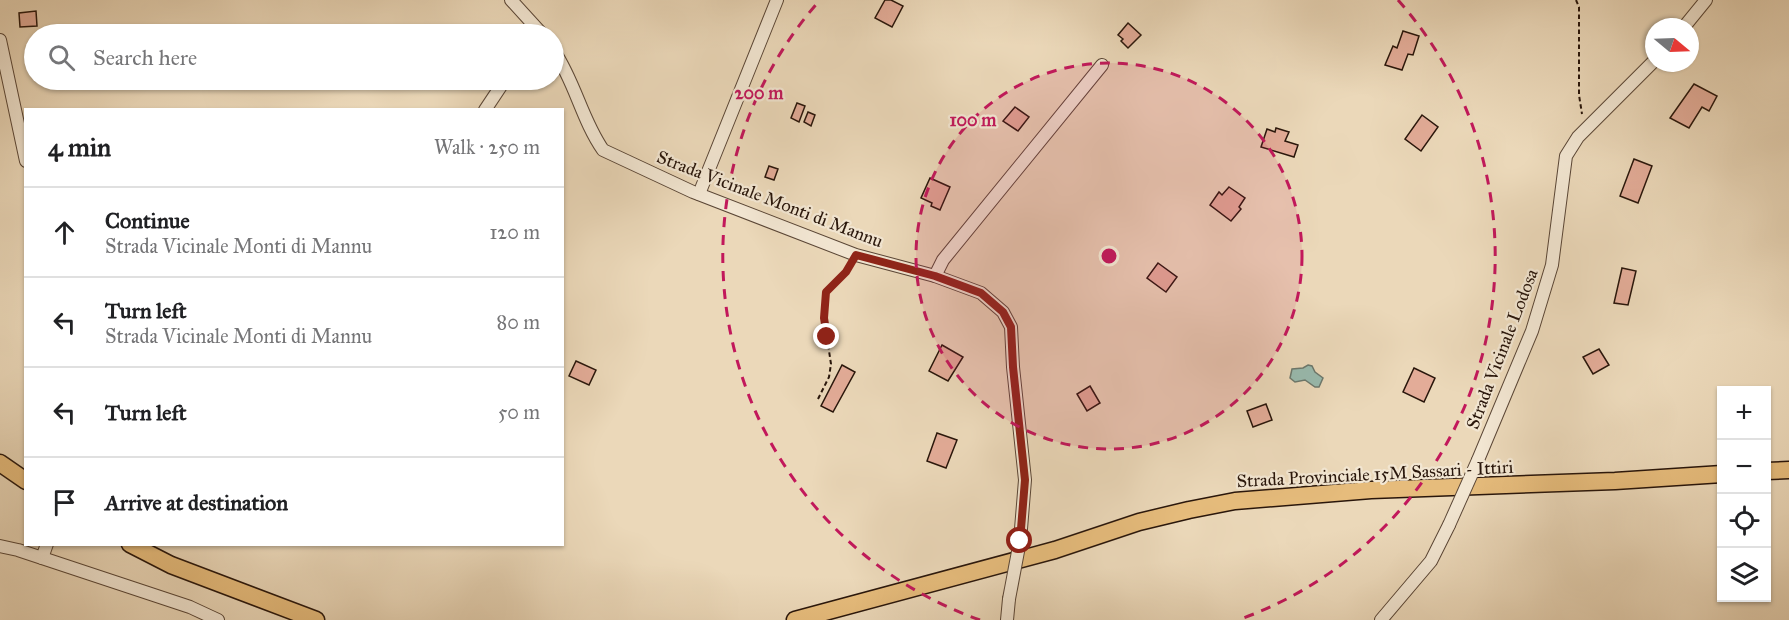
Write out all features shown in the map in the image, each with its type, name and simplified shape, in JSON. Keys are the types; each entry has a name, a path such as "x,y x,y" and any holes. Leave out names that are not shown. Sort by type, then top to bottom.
{"main road":[{"path":"0,463 24,480"},
{"path":"1771,471 1789,470"},
{"name":"Strada Provinciale 15M Sassari - Ittiri","path":"795,620 1055,550 1139,522 1235,501 1371,490 1592,482 1717,474"},
{"path":"134,546 171,566 316,620"}],"street":[{"path":"511,0 533,24"},
{"path":"699,195 777,0"},
{"path":"1691,18 1706,0"},
{"path":"0,40 24,152"},
{"path":"935,276 943,260 1102,64"},
{"name":"Strada Vicinale Monti di Mannu","path":"564,67 570,76 594,137 603,150 699,195 856,255 935,276 981,293 1003,312 1011,327 1025,480 1020,541 1007,620"},
{"name":"Strada Vicinale Lodosa","path":"1381,620 1431,561 1478,460 1532,331 1552,266 1566,156 1586,129 1645,70"},
{"path":"486,108 499,90"},
{"path":"0,546 190,607 218,620"},
{"path":"42,558 45,546"}],"path":[{"path":"1576,0 1579,7 1579,95 1586,129"},
{"path":"818,399 829,377 831,364 824,318 826,292 846,272 856,255"}],"water":[{"path":"1312,366 1315,372 1323,378 1319,387 1305,380 1295,382 1290,378 1292,369"}],"building":[{"path":"885,0 891,0 903,6 892,27 875,18"},
{"path":"36,11 37,24 24,24 24,27 20,27 19,13"},
{"path":"1128,23 1141,35 1128,48 1118,35"},
{"path":"1403,31 1419,36 1413,55 1408,54 1402,70 1385,65 1393,46 1397,48"},
{"path":"1694,84 1717,96 1709,111 1702,107 1689,128 1670,118"},
{"path":"797,103 805,106 799,122 791,118"},
{"path":"1015,107 1029,117 1018,131 1003,121"},
{"path":"808,112 815,115 811,126 804,122"},
{"path":"1422,115 1438,127 1421,151 1405,139"},
{"path":"1276,128 1289,132 1285,141 1298,145 1294,157 1261,147 1267,129 1275,132"},
{"path":"1634,159 1652,166 1638,203 1620,196"},
{"path":"769,166 778,169 774,180 765,177"},
{"path":"930,178 950,187 940,210 921,198"},
{"path":"1229,187 1245,198 1239,207 1241,209 1231,221 1210,205 1219,192 1222,195"},
{"path":"1158,263 1177,277 1166,292 1147,278"},
{"path":"1622,268 1636,271 1628,305 1614,303"},
{"path":"942,345 963,357 948,381 929,371"},
{"path":"1599,349 1609,365 1593,374 1583,357"},
{"path":"576,361 596,370 589,385 569,376"},
{"path":"842,365 855,372 833,412 821,406"},
{"path":"1414,368 1435,378 1424,402 1403,392"},
{"path":"1090,386 1100,403 1087,411 1077,394"},
{"path":"1266,404 1272,420 1253,427 1247,411"},
{"path":"937,433 957,440 946,468 927,461"}],"route":[{"path":"827,337 824,318 826,292 846,272 856,255 935,276 981,293 1003,312 1011,327 1025,480 1020,541"}]}
